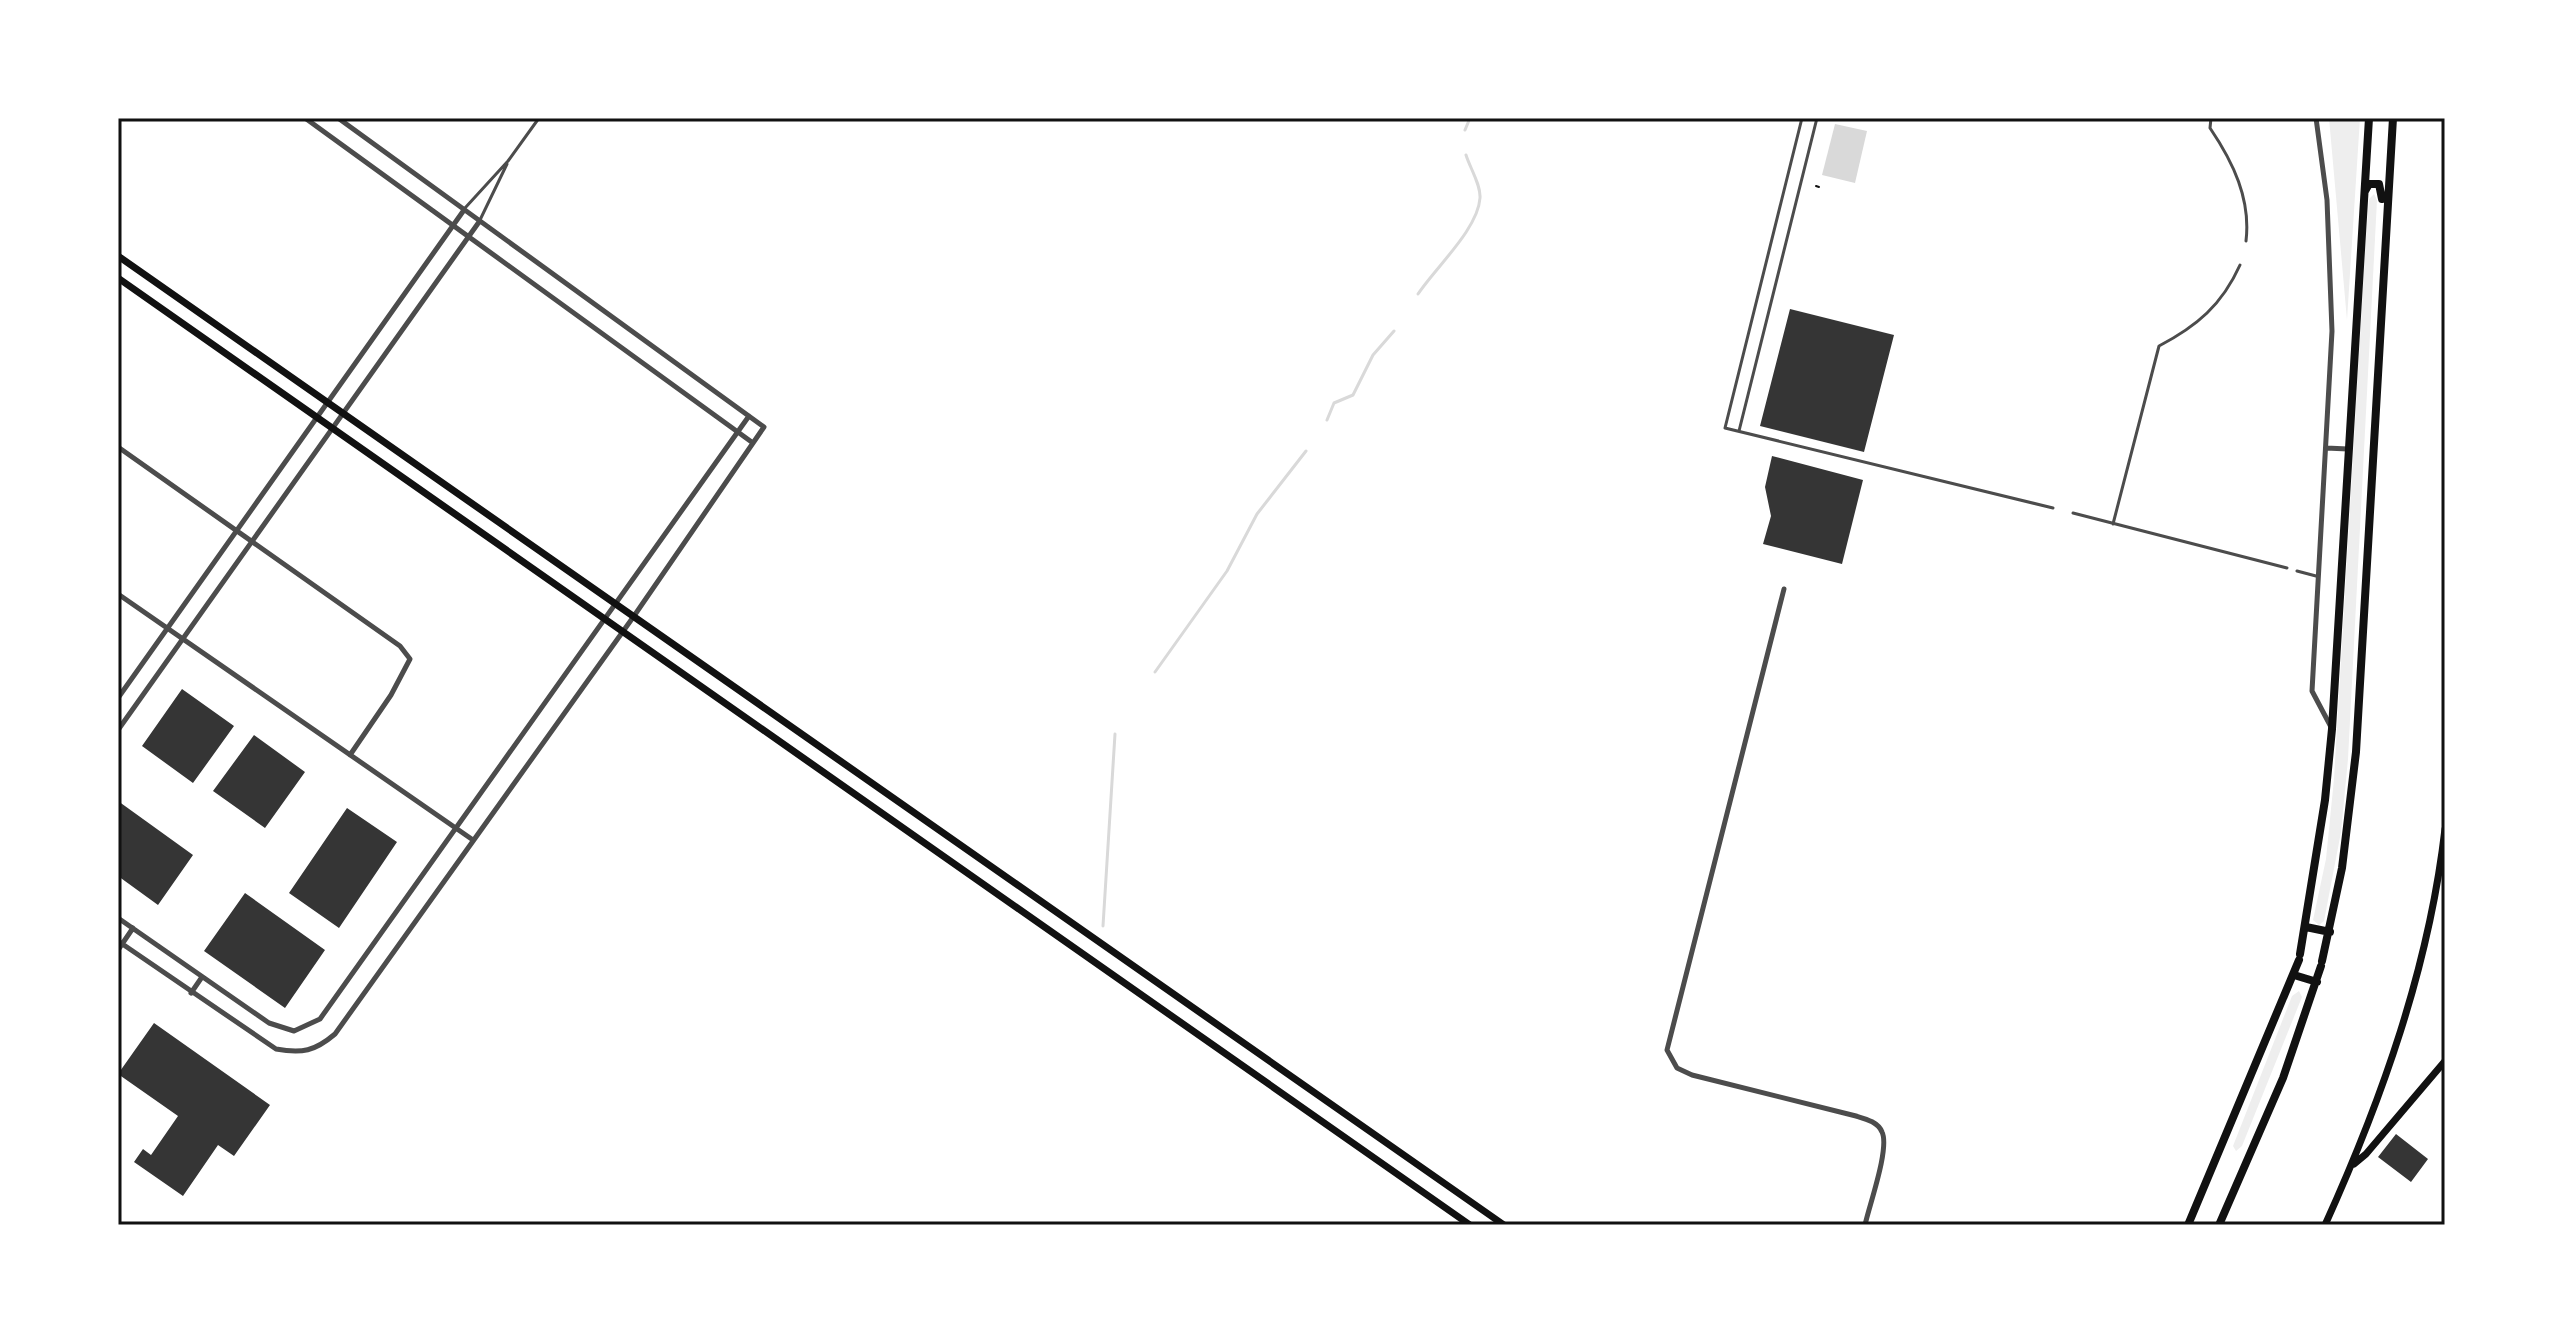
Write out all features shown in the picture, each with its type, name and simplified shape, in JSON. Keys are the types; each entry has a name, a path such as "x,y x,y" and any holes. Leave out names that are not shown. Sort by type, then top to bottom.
{"main road":[{"path":"2188,1225 2294,975 2306,927 2332,729 2369,118"},
{"path":"2219,1225 2283,1078 2317,982 2330,932 2356,752 2393,118"},
{"path":"2363,196 2369,184 2381,186 2376,301 2380,311"},
{"path":"118,256 1504,1225"},
{"path":"118,278 1470,1225"},
{"path":"920,839 930,824"},
{"path":"2325,1225 2352,1165 2405,1020 2431,912 2445,829"},
{"path":"2306,927 2330,932"},
{"path":"2294,975 2317,982"},
{"path":"2352,1165 2366,1154 2445,1061"}],"street":[{"path":"305,118 753,443"},
{"path":"133,928 119,945 276,1049 300,1054 319,1048 335,1034 634,616 764,427 338,118"},
{"path":"2316,118 2332,284 2312,691 2332,729"},
{"path":"118,698 464,210"},
{"path":"118,730 479,222"},
{"path":"118,918 282,1029 294,1031 320,1019 749,416"},
{"path":"118,447 400,646 410,659 350,755"},
{"path":"2326,448 2348,449"},
{"path":"1784,589 1667,1050 1672,1064 1692,1075 1856,1116 1877,1125 1882,1131 1883,1147 1865,1225"},
{"path":"118,594 473,840"},
{"path":"191,993 202,977"}],"lane":[{"path":"464,210 508,161 539,118"},
{"path":"1802,118 1725,428 2053,508"},
{"path":"1739,431 1817,118"},
{"path":"2211,118 2210,128 2227,153 2245,202 2246,241"},
{"path":"479,222 508,161"},
{"path":"2113,524 2159,346 2199,324 2218,303 2240,265"},
{"path":"2073,513 2287,568"},
{"path":"2297,571 2318,577"}],"shaded area":[{"path":"2329,118 2360,118 2347,320"},
{"path":"1835,124 1867,131 1855,183 1822,175"},
{"path":"2374,194 2377,200 2348,759 2341,832 2324,921 2319,925 2313,920 2326,859 2334,779 2366,237 2369,199"},
{"path":"2299,991 2302,997 2242,1146 2236,1151 2233,1146 2292,996"}],"building":[{"path":"1790,309 1894,335 1864,452 1760,426"},
{"path":"1772,456 1863,480 1842,564 1763,544 1771,516 1765,487"},
{"path":"182,689 234,726 193,783 142,746"},
{"path":"254,735 305,772 265,828 213,791"},
{"path":"118,801 193,855 158,905 118,876"},
{"path":"347,808 397,842 339,928 289,893"},
{"path":"245,893 325,950 285,1008 204,951"},
{"path":"154,1023 270,1105 234,1156 218,1145 183,1196 134,1162 143,1149 151,1155 178,1116 118,1074"},
{"path":"2396,1134 2428,1159 2411,1182 2378,1157"}],"waterway":[{"path":"1465,130 1470,118"},
{"path":"1418,294 1464,235 1478,210 1479,188 1466,155"},
{"path":"1327,420 1334,403 1353,395 1373,355 1394,331"},
{"path":"1155,672 1227,571 1257,514 1306,451"},
{"path":"1103,926 1115,734"}]}
